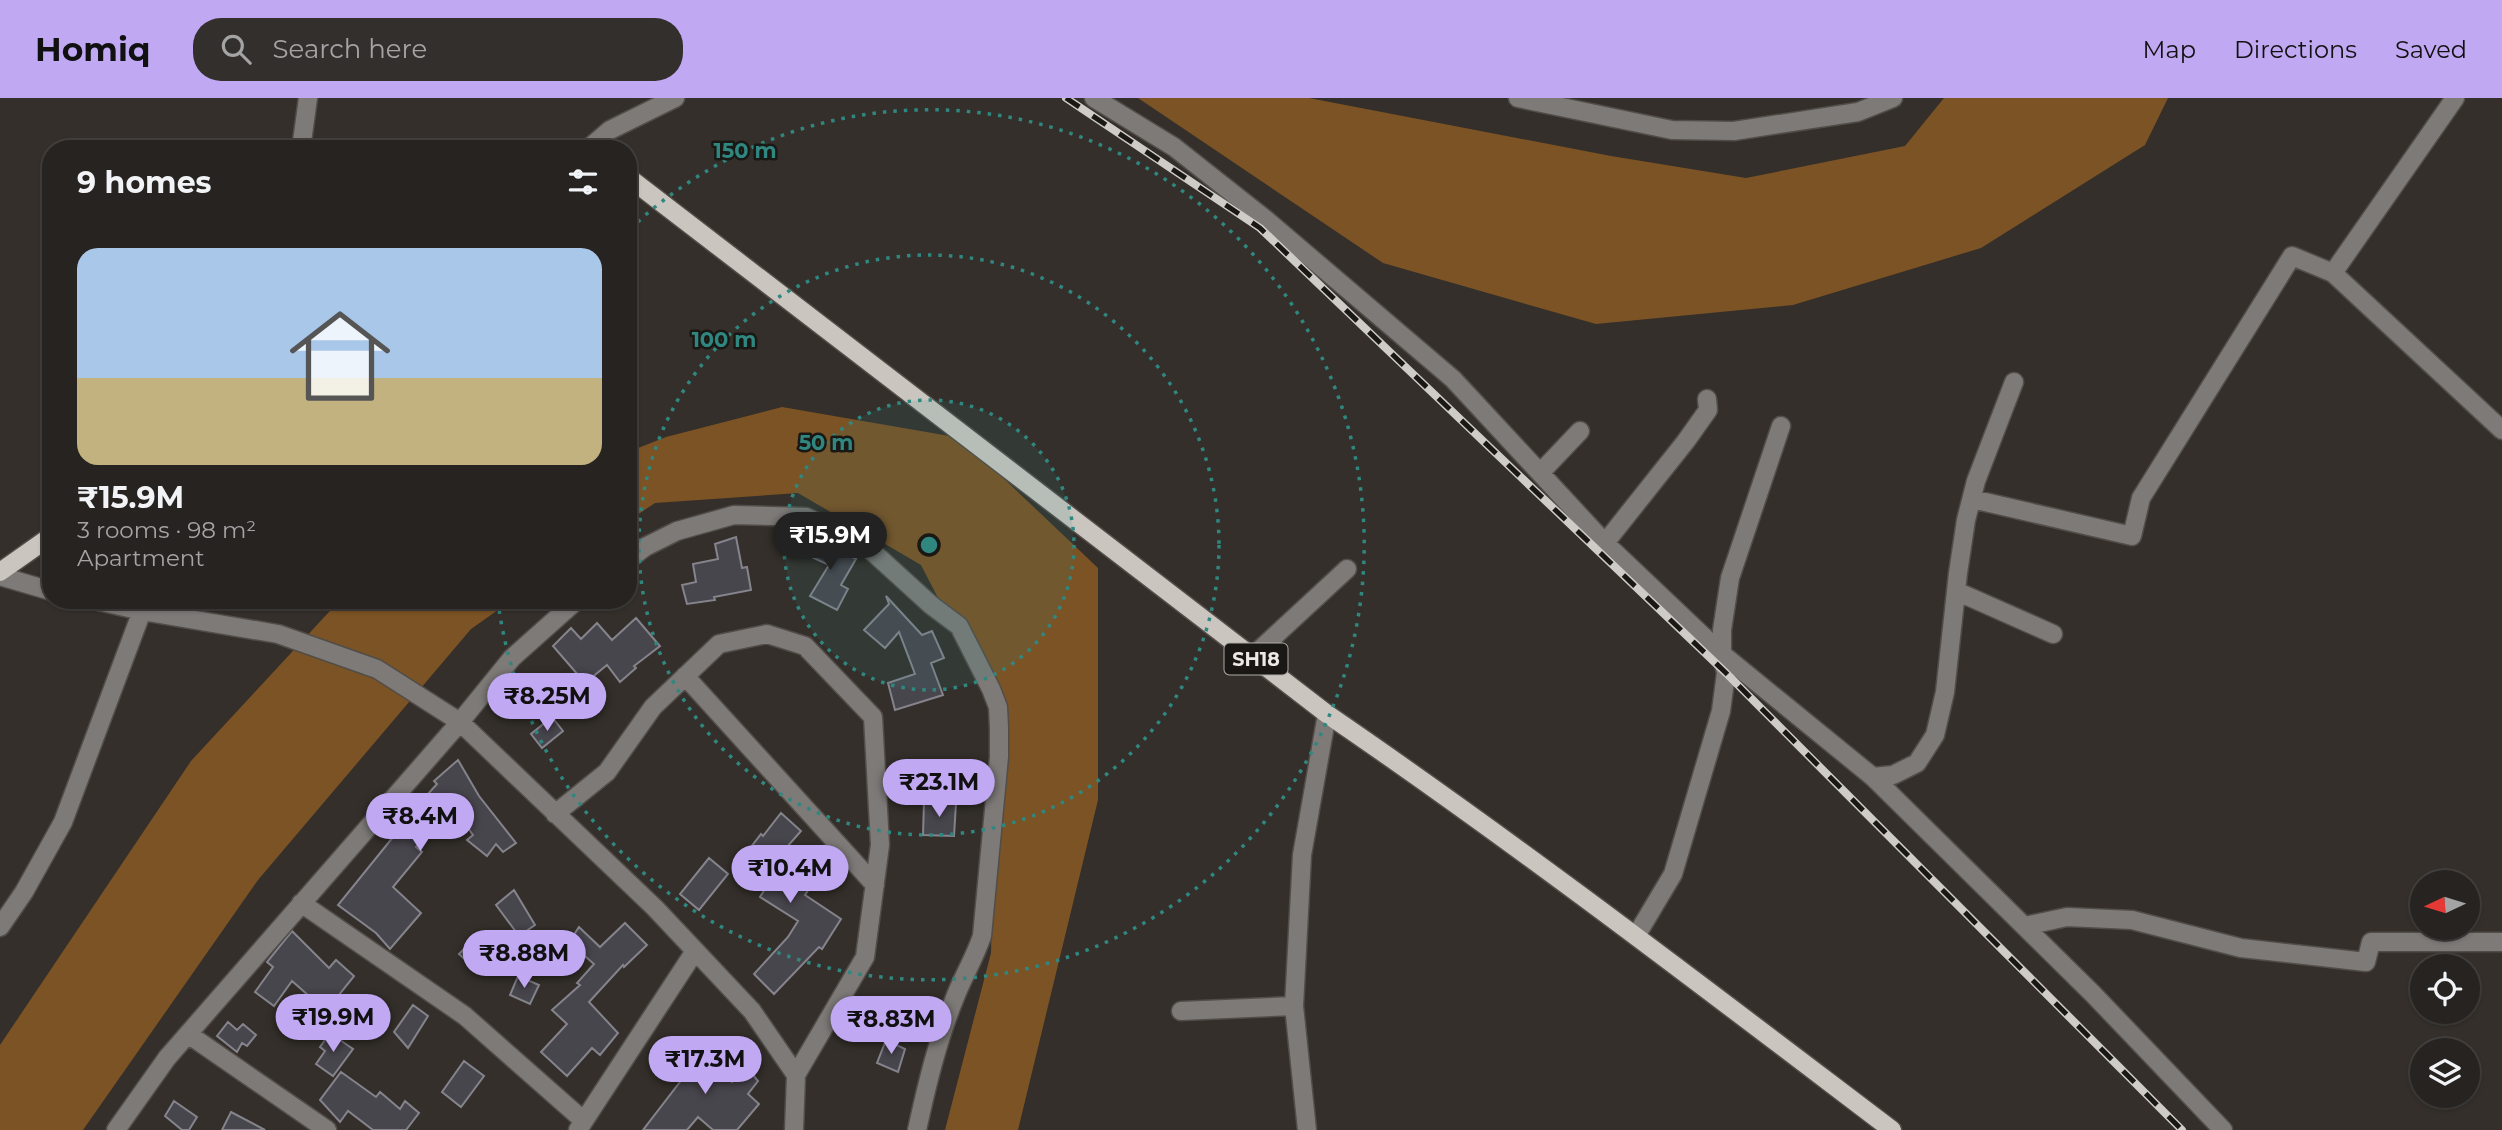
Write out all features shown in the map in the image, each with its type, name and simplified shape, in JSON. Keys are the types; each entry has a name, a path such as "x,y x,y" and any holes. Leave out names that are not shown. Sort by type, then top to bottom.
{"main road":[{"name":"SH18","path":"637,184 1326,714 1421,778 1636,936 1892,1130"},
{"path":"0,574 42,543"}],"street":[{"path":"302,140 308,98"},
{"path":"598,140 610,130 675,98"},
{"path":"1094,98 1174,146 1264,218 1452,379 1605,543 1722,654 1873,777 2025,926 2223,1130"},
{"path":"1518,98 1672,130 1734,131 1858,112 1893,98"},
{"path":"2333,273 2455,98"},
{"path":"1972,499 2132,536 2141,498 2292,256 2333,273 2502,430"},
{"path":"1873,777 1893,775 1917,763 1935,735 1945,692 1956,591 1976,481 2014,382"},
{"path":"1605,543 1686,442 1708,410 1707,399"},
{"path":"1636,936 1673,874 1721,711 1726,673 1722,654 1722,630 1730,578 1781,426"},
{"path":"1541,472 1580,431"},
{"path":"637,553 677,531 734,515 806,517 864,544 958,626 991,689 998,707 999,757 982,936 974,960 957,994 939,1046 917,1130"},
{"path":"1253,656 1347,569"},
{"path":"0,574 42,588"},
{"path":"1956,591 2053,634"},
{"path":"133,609 278,634 377,669 460,722 655,908 752,1011 796,1075"},
{"path":"116,1130 167,1058 460,722 512,658 567,609"},
{"path":"0,927 24,892 63,822 142,611"},
{"path":"555,814 607,772 653,707 719,644 767,634 805,646 873,717 880,845 865,957 796,1075 794,1130"},
{"path":"685,676 875,885"},
{"path":"1307,1130 1294,1006 1302,855 1326,714"},
{"path":"302,903 465,1016 581,1125 695,951"},
{"path":"2025,926 2067,917 2132,920 2241,948 2366,962 2371,942 2502,942"},
{"path":"1181,1012 1294,1006"},
{"path":"188,1034 327,1130"}],"shaded area":[{"path":"1138,98 1309,98 1611,156 1746,178 1905,146 1944,98 2168,98 2145,145 1981,248 1793,305 1596,324 1383,263"},
{"path":"782,407 961,438 1098,568 1098,800 1018,1130 945,1130 991,953 996,710 921,565 798,493 655,503 637,515 637,448 666,437"},
{"path":"332,609 499,609 471,629 258,880 83,1130 0,1130 0,1045 191,761"}],"building":[{"path":"811,536 856,559 841,585 848,589 837,610 810,596 829,565 803,553"},
{"path":"736,537 742,568 747,567 751,590 687,604 682,585 696,582 693,564 718,559 715,544"},
{"path":"886,596 922,635 932,631 944,658 931,663 943,695 895,710 888,683 915,674 899,632 885,648 864,630 889,604"},
{"path":"636,618 660,646 634,666 636,668 620,682 607,665 585,683 553,646 571,628 581,639 597,623 612,640"},
{"path":"552,717 563,731 542,748 531,734"},
{"path":"458,760 479,796 516,843 503,852 496,844 487,856 467,840 473,835 456,811 416,847 422,852 393,887 421,913 390,949 376,933 338,905 401,824 437,784 434,781"},
{"path":"924,802 956,803 954,836 923,835"},
{"path":"781,813 801,831 786,848 805,861 798,872 813,883 805,895 841,919 822,949 819,947 774,994 754,974 788,937 798,921 760,897 775,873 755,858 759,852 751,847"},
{"path":"709,858 728,874 699,910 680,894"},
{"path":"514,890 535,925 519,936 496,905"},
{"path":"625,923 647,945 624,967 623,965 589,1002 618,1033 600,1055 592,1048 567,1076 541,1052 567,1024 552,1010 580,985 577,983 594,964 569,942 579,927 600,947"},
{"path":"292,931 329,968 336,960 354,976 326,1011 292,981 274,1006 255,992 273,967 267,962"},
{"path":"472,941 486,954 473,967 459,954"},
{"path":"518,976 539,985 530,1004 510,995"},
{"path":"413,1005 428,1016 408,1048 394,1032"},
{"path":"228,1022 237,1030 243,1024 256,1035 247,1046 242,1043 237,1052 217,1036"},
{"path":"330,1033 353,1049 333,1076 316,1064 325,1051 320,1047"},
{"path":"886,1040 905,1049 898,1072 877,1063"},
{"path":"685,1042 732,1082 745,1065 758,1081 748,1094 759,1104 737,1130 713,1130 698,1117 687,1130 643,1130 683,1078 667,1066"},
{"path":"464,1061 484,1076 461,1107 442,1092"},
{"path":"341,1072 376,1097 380,1092 400,1109 405,1101 419,1113 406,1130 373,1130 348,1111 340,1122 320,1100"},
{"path":"174,1101 197,1117 189,1130 182,1130 165,1116"},
{"path":"231,1112 265,1130 222,1130"}],"railway":[{"path":"1066,98 1260,228 1726,673 2182,1130"}]}
